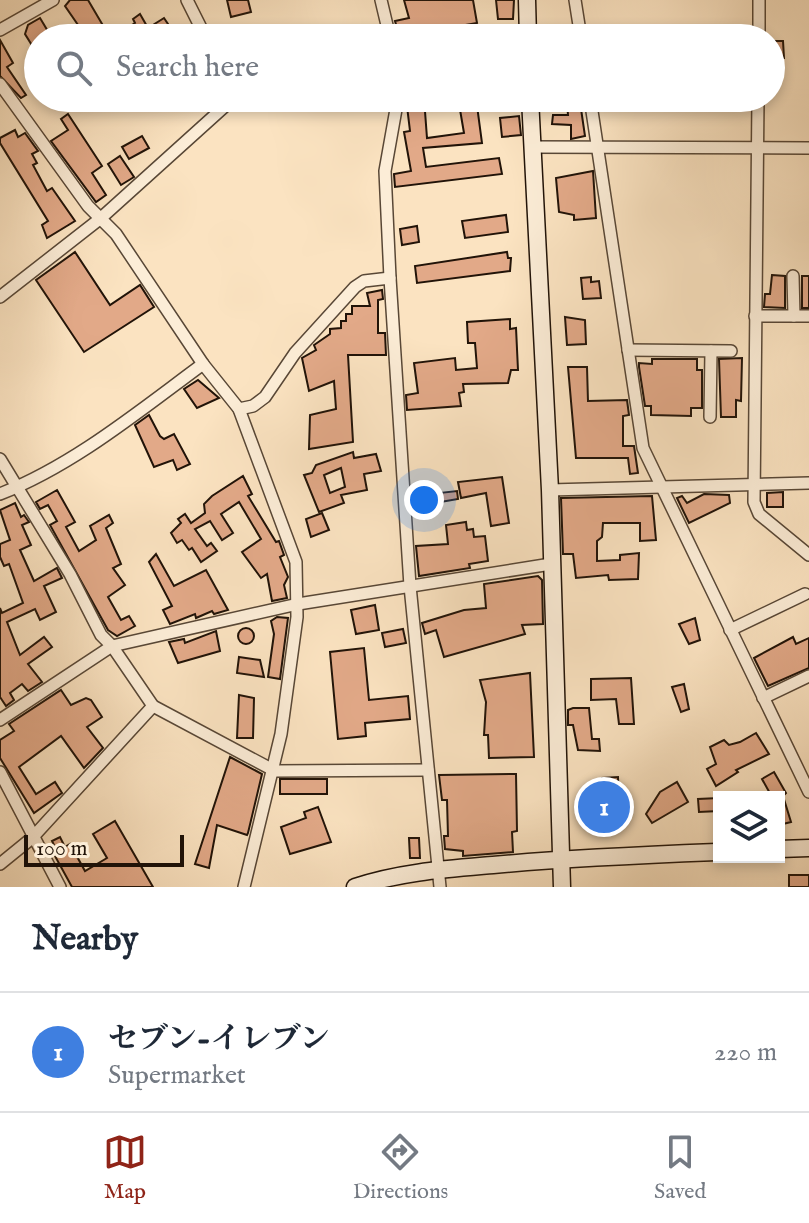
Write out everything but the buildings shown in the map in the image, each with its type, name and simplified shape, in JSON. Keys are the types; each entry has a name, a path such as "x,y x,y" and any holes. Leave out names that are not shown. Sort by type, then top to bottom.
{"street":[{"path":"0,30 53,0"},
{"path":"187,0 199,24"},
{"path":"381,0 387,24"},
{"path":"527,0 528,24"},
{"path":"575,0 579,24"},
{"path":"759,0 759,24"},
{"path":"0,84 88,206 116,234 203,364 239,409 296,562 298,604 275,771 246,869 244,887"},
{"path":"0,297 101,218 218,112"},
{"path":"396,112 385,171 390,278 410,586 440,887"},
{"path":"530,112 550,490 562,887"},
{"path":"593,112 643,448 659,487 809,792"},
{"path":"758,112 754,502 759,514 809,555"},
{"path":"531,147 809,148"},
{"path":"793,276 794,316"},
{"path":"239,409 253,406 265,397 295,353 355,287 364,281 390,278"},
{"path":"755,316 809,316"},
{"path":"628,350 731,351"},
{"path":"710,417 711,351"},
{"path":"0,494 18,487 90,445 203,364"},
{"path":"0,459 70,574 101,635 153,706 275,771 428,770"},
{"path":"550,490 809,483"},
{"path":"0,720 112,646 298,604 551,564"},
{"path":"730,630 805,594"},
{"path":"763,698 809,676"},
{"path":"0,864 32,838 153,706"},
{"path":"0,772 60,887"},
{"path":"785,849 809,848"},
{"path":"355,887 388,876 440,870 562,859 713,852"}],"place":[{"name":"セブン-イレブン","path":"604,807"}]}
